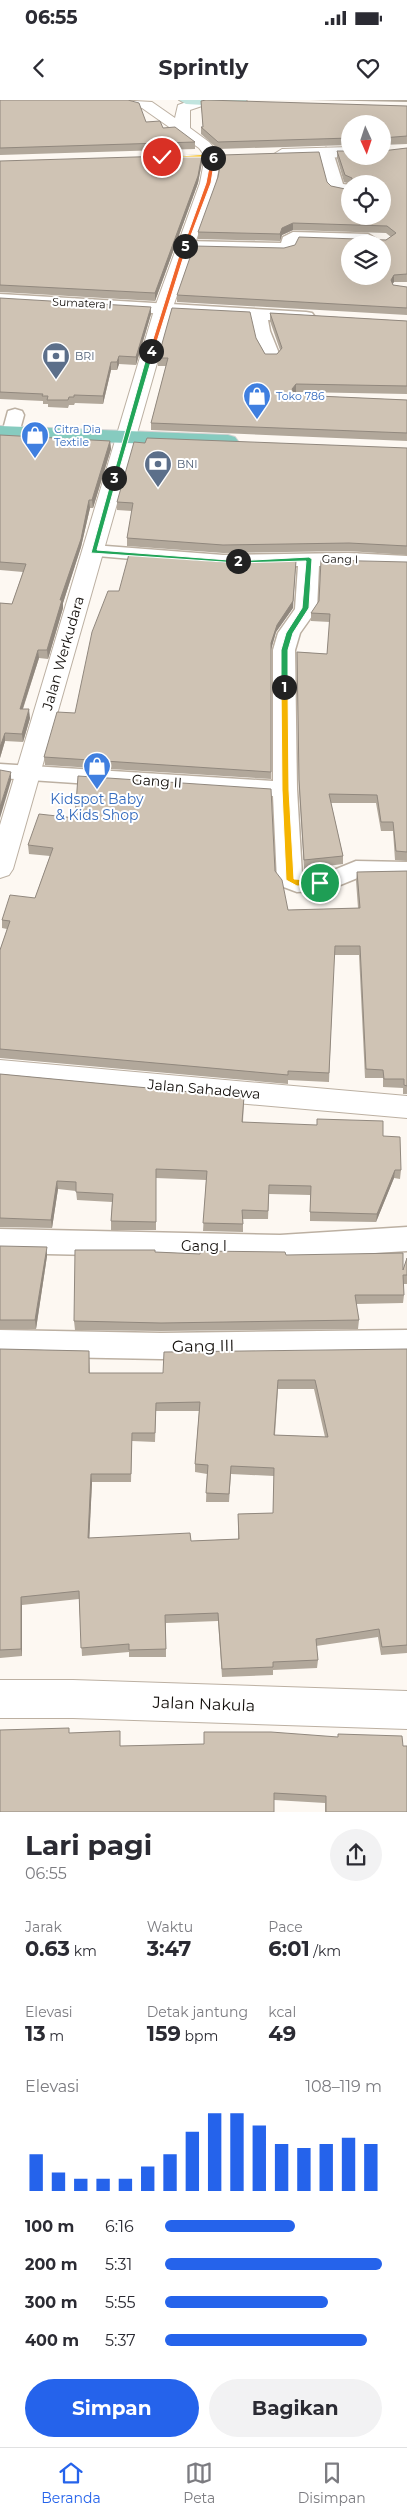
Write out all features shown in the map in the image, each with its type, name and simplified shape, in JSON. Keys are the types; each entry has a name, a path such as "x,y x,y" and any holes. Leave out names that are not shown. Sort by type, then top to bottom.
{"main road":[{"path":"186,100 258,103"},
{"path":"9,427 126,437 248,442"}],"street":[{"path":"123,100 147,105 182,128"},
{"path":"182,128 183,108 203,101"},
{"name":"Jalan Werkudara","path":"0,869 164,308 208,183 212,156 204,145 182,128"},
{"path":"326,152 336,188 341,189"},
{"path":"267,154 341,152"},
{"path":"185,246 284,248 288,247 290,238 293,237 341,239"},
{"name":"Sumatera I","path":"0,299 318,318"},
{"path":"258,314 261,331 271,356"},
{"name":"Gang I","path":"93,551 223,561 309,559 407,562"},
{"path":"309,559 306,608 290,633 284,650 285,790 292,882 328,882 356,869 407,870"},
{"path":"0,771 29,773"},
{"name":"Gang II","path":"29,773 285,790"},
{"name":"Jalan Sahadewa","path":"0,1071 407,1106"},
{"name":"Gang I","path":"0,1242 280,1247 407,1239"},
{"name":"Gang III","path":"0,1343 162,1346 407,1343"},
{"name":"Jalan Nakula","path":"0,1699 73,1699 407,1710"}],"building":[{"path":"0,100 128,100 139,103 146,122 160,121 163,128 175,127 195,142 0,148"},
{"path":"201,101 407,106 407,136 391,137 391,115 341,115 341,138 218,142 201,127 203,127"},
{"path":"407,148 407,274 394,275 391,280 391,236 396,233 387,226 356,225 391,225 391,175 345,175 342,165 391,165 391,150"},
{"path":"337,151 341,151 341,163"},
{"path":"319,152 327,182 331,186 341,188 341,225 293,223 282,228 280,234 198,232 218,177 222,155"},
{"path":"202,155 198,176 155,293 0,285 0,161"},
{"path":"299,237 341,238 341,285 391,285 391,280 393,285 407,287 407,308 177,295 194,246 284,248 295,245"},
{"path":"0,298 151,307 136,357 119,356 117,362 111,362 103,396 74,395 74,397 69,397 68,400 47,400 48,396 42,396 43,394 0,392"},
{"path":"172,308 250,312 256,338 265,354 277,354 282,348 270,313 407,321 407,386 296,384 292,389 295,395 407,400 407,433 151,423 168,358 158,358"},
{"path":"0,435 110,441 92,500 89,500 81,539 60,600 62,600 47,650 38,650 20,709 29,709 22,734 5,733 0,747 0,603 12,604 26,564 0,562"},
{"path":"147,438 407,448 407,546 349,543 223,545 127,538 133,503 117,502 134,442 145,443"},
{"path":"129,554 223,562 296,561 293,601 277,625 271,643 271,772 44,757 57,712 75,713 92,632 108,591 119,591"},
{"path":"321,560 407,562 407,852 396,851 393,822 381,822 377,795 329,794 343,856 304,860 299,780 297,652 327,654 330,614 311,613 319,601"},
{"path":"0,770 11,772 0,807"},
{"path":"78,776 271,789 275,871 282,880 288,910 360,908 357,872 407,871 407,1086 404,1085 404,1079 384,1079 383,1070 366,1069 360,946 335,946 329,1073 288,1071 288,1075 0,1049 0,950 10,921 2,920 10,895 35,898 53,848 28,845 39,814 75,818"},
{"path":"0,1074 244,1097 242,1122 317,1125 317,1119 383,1121 383,1136 400,1137 401,1170 395,1170 377,1214 310,1212 311,1186 269,1185 268,1211 242,1210 243,1224 203,1223 207,1171 156,1169 156,1222 111,1221 113,1194 76,1192 76,1182 57,1181 51,1220 0,1218"},
{"path":"0,1246 47,1247 35,1320 0,1320"},
{"path":"75,1250 155,1250 155,1252 200,1254 200,1251 285,1252 286,1255 403,1253 403,1270 407,1258 407,1275 403,1275 404,1295 355,1295 359,1320 161,1323 74,1321"},
{"path":"0,1349 89,1351 89,1373 163,1373 164,1352 407,1349 407,1645 382,1647 379,1629 316,1639 318,1660 273,1662 273,1667 222,1669 218,1613 165,1615 166,1649 129,1650 129,1644 81,1648 79,1591 21,1597 21,1649 0,1650","holes":["278,1380 315,1380 328,1437 274,1435","200,1402 195,1464 208,1465 206,1493 229,1494 231,1466 274,1468 273,1513 238,1514 239,1539 191,1541 190,1533 88,1538 91,1474 131,1474 132,1433 155,1433 156,1403"]},
{"path":"69,1728 69,1733 120,1731 120,1746 204,1744 204,1732 271,1732 338,1737 338,1734 402,1736 403,1746 407,1746 407,1812 326,1812 326,1796 274,1793 274,1812 0,1812 0,1730"}],"place":[{"name":"BRI","path":"56,380"},
{"name":"Toko 786","path":"257,420"},
{"name":"Citra Dia Textile","path":"35,459"},
{"name":"BNI","path":"158,488"},
{"name":"Kidspot Baby & Kids Shop","path":"97,790"}],"route":[{"path":"162,157 213,156 213,163 208,183 164,308 93,551 223,561 309,559 306,608 290,633 284,650 285,790 290,880 297,884 320,883"}]}
